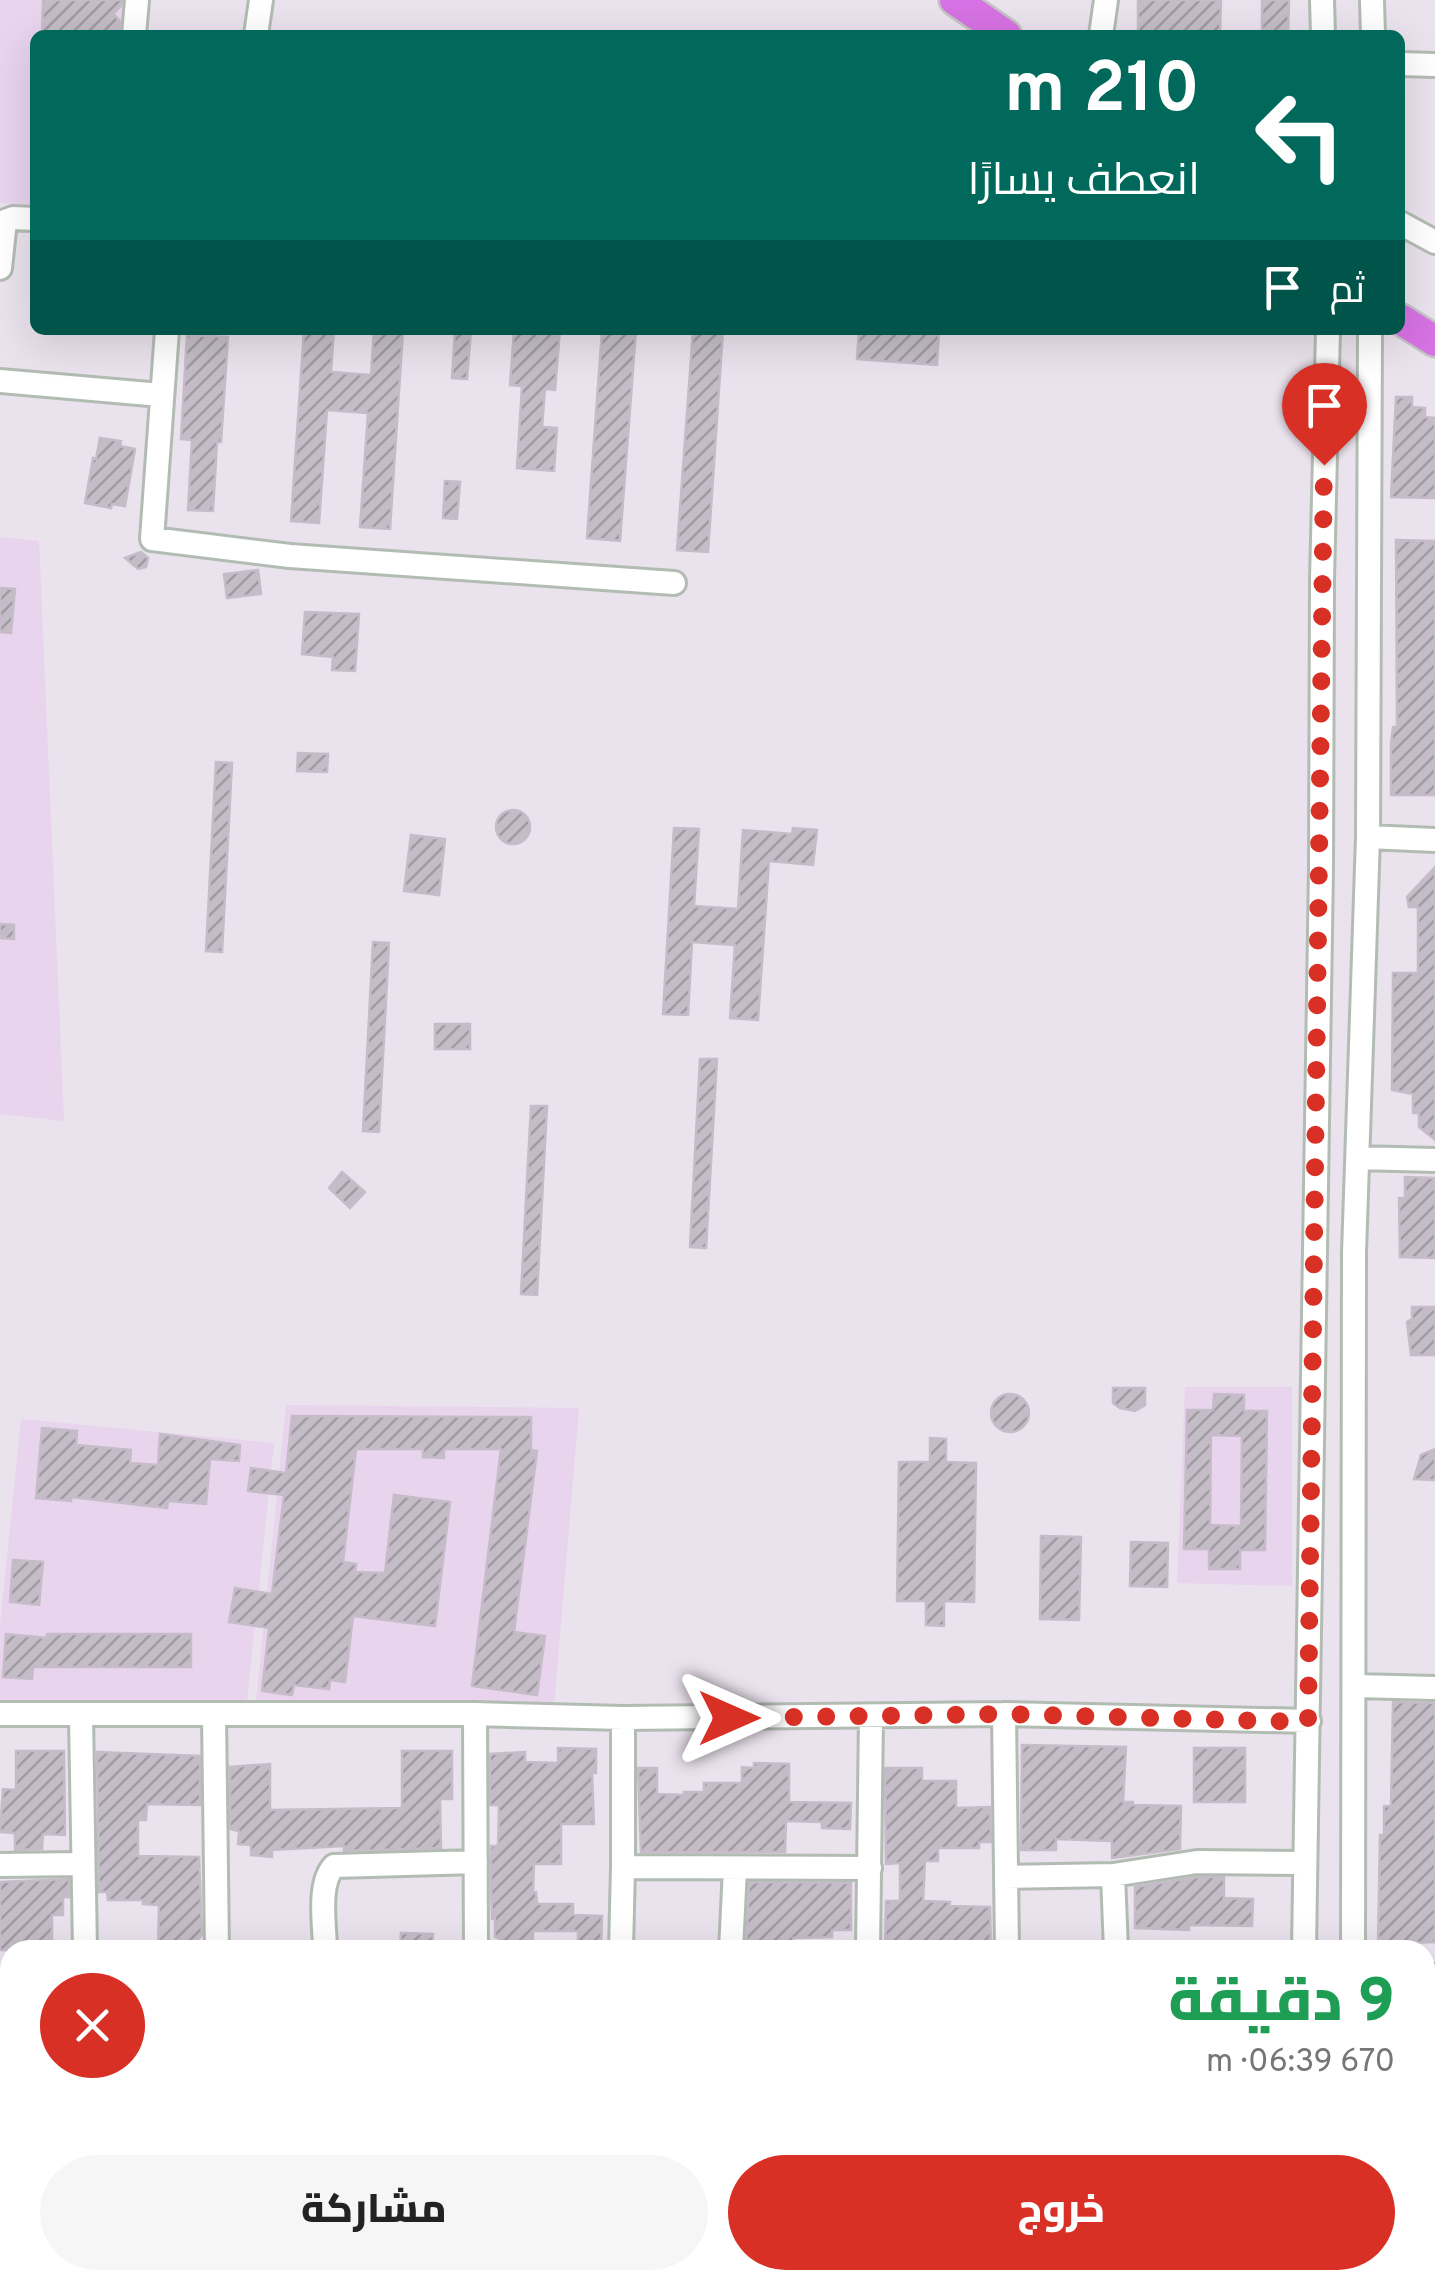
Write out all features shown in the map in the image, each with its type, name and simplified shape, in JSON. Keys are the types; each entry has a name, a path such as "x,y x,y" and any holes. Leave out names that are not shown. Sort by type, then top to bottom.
{"main road":[{"path":"954,0 999,30"},
{"path":"1405,323 1433,344"}],"street":[{"path":"134,30 137,0"},
{"path":"257,30 261,0"},
{"path":"1102,30 1106,0"},
{"path":"1322,0 1323,30"},
{"path":"1372,0 1374,30"},
{"path":"1405,64 1435,65"},
{"path":"0,268 5,221 30,219"},
{"path":"1405,227 1435,242"},
{"path":"167,335 152,539 290,556 674,584"},
{"path":"1304,1940 1328,335"},
{"path":"1352,1940 1354,1253 1368,837 1370,335"},
{"path":"0,380 161,394"},
{"path":"1368,837 1435,840"},
{"path":"1358,1158 1435,1160"},
{"path":"1310,1667 1435,1688"},
{"path":"0,1714 475,1714 623,1718 1004,1714 1308,1722"},
{"path":"475,1714 476,1940"},
{"path":"1004,1714 1008,1940"},
{"path":"81,1716 86,1940"},
{"path":"214,1716 217,1940"},
{"path":"868,1940 870,1716"},
{"path":"621,1940 623,1718"},
{"path":"325,1940 325,1891 328,1873 334,1866 476,1862"},
{"path":"1006,1876 1113,1875 1197,1862 1305,1863"},
{"path":"0,1865 82,1864"},
{"path":"623,1867 870,1868"},
{"path":"731,1940 735,1868"},
{"path":"1113,1875 1116,1940"}],"shaded area":[{"path":"0,0 129,0 126,30 30,30 30,205 0,203"},
{"path":"0,537 39,541 64,1121 0,1114"},
{"path":"1185,1387 1292,1387 1292,1586 1177,1583"},
{"path":"286,1405 579,1408 554,1706 256,1702"},
{"path":"21,1419 274,1443 247,1701 0,1703 0,1624"}],"building":[{"path":"43,0 122,0 113,14 120,21 119,30 42,30"},
{"path":"1138,0 1221,0 1220,30 1138,30"},
{"path":"1262,0 1289,0 1288,30 1262,30"},
{"path":"187,335 228,337 213,511 188,510 192,440 181,439"},
{"path":"304,335 334,335 331,372 371,375 374,335 403,335 390,529 360,527 368,413 327,410 319,523 291,521"},
{"path":"455,335 471,335 467,379 452,378"},
{"path":"514,335 560,335 555,390 545,389 542,427 557,428 554,471 517,468 522,386 510,385"},
{"path":"602,335 636,335 620,541 587,538"},
{"path":"693,335 723,335 708,552 677,550"},
{"path":"859,335 939,335 937,365 857,359"},
{"path":"1396,397 1412,397 1412,407 1425,408 1425,417 1435,418 1435,498 1391,497"},
{"path":"100,438 121,441 120,446 135,449 125,506 112,504 111,508 85,503"},
{"path":"445,481 460,482 457,519 443,518"},
{"path":"1396,540 1435,541 1435,795 1391,795 1391,743 1393,727 1397,727"},
{"path":"141,552 148,558 146,567 138,569 125,558"},
{"path":"258,570 261,594 227,598 224,574"},
{"path":"0,588 15,589 11,633 0,632"},
{"path":"305,612 359,614 355,671 332,670 333,657 302,654"},
{"path":"298,753 328,754 327,772 297,771"},
{"path":"216,762 232,763 222,952 206,951"},
{"path":"513,810 525,815 530,827 525,839 513,844 501,839 496,827 501,815"},
{"path":"674,828 699,829 694,906 738,909 743,830 792,834 793,828 817,830 813,865 769,861 758,1020 730,1018 735,945 692,942 688,1015 663,1014"},
{"path":"411,835 445,839 439,895 404,891"},
{"path":"1435,867 1435,1140 1419,1127 1419,1113 1413,1113 1413,1094 1392,1090 1393,973 1418,973 1418,907 1409,907 1407,897"},
{"path":"0,924 14,925 14,939 0,938"},
{"path":"373,942 389,943 379,1132 363,1131"},
{"path":"435,1024 470,1024 470,1049 435,1049"},
{"path":"700,1059 717,1059 706,1248 690,1247"},
{"path":"531,1106 547,1106 537,1295 521,1294"},
{"path":"342,1172 365,1192 350,1208 329,1188"},
{"path":"1405,1177 1435,1178 1435,1258 1400,1257 1399,1198 1405,1198"},
{"path":"1412,1307 1435,1307 1435,1355 1411,1355 1407,1322 1412,1319"},
{"path":"1113,1388 1145,1388 1145,1405 1135,1411 1120,1408 1113,1403"},
{"path":"1010,1394 1023,1400 1029,1413 1023,1426 1010,1432 997,1426 991,1413 997,1400"},
{"path":"1214,1394 1244,1395 1244,1411 1267,1411 1265,1550 1240,1550 1240,1569 1209,1569 1209,1549 1184,1549 1187,1410 1213,1410","holes":["1211,1435 1242,1436 1241,1526 1210,1525"]},
{"path":"292,1416 531,1417 531,1450 537,1451 514,1632 545,1636 537,1695 472,1686 501,1449 444,1449 444,1458 423,1457 423,1449 356,1449 343,1562 356,1564 355,1572 385,1573 394,1495 450,1502 435,1626 353,1616 345,1682 330,1680 329,1689 294,1685 292,1695 262,1691 269,1628 229,1622 235,1588 272,1594 284,1495 248,1491 251,1468 286,1473"},
{"path":"42,1428 77,1431 76,1445 131,1450 130,1463 158,1465 160,1434 240,1445 239,1461 210,1459 206,1504 168,1501 167,1508 71,1497 71,1501 36,1498"},
{"path":"930,1438 946,1439 946,1462 976,1463 974,1602 944,1601 944,1626 926,1625 926,1601 897,1601 899,1462 930,1462"},
{"path":"1435,1449 1435,1480 1414,1479 1421,1455"},
{"path":"1041,1536 1081,1537 1079,1620 1040,1619"},
{"path":"1131,1542 1168,1543 1167,1587 1130,1586"},
{"path":"13,1560 43,1562 39,1605 10,1602"},
{"path":"6,1634 47,1638 47,1634 191,1634 191,1667 33,1667 32,1679 3,1677"},
{"path":"1393,1702 1435,1703 1435,1940 1378,1940 1380,1835 1384,1835 1384,1806 1391,1806"},
{"path":"1022,1745 1126,1747 1123,1802 1181,1806 1180,1849 1112,1858 1112,1841 1056,1839 1056,1850 1021,1850"},
{"path":"558,1748 596,1749 596,1773 592,1773 594,1824 561,1824 561,1864 534,1864 533,1891 537,1904 573,1904 573,1915 602,1916 601,1940 578,1940 578,1931 533,1931 533,1940 499,1940 492,1919 491,1846 498,1846 499,1805 490,1805 490,1754 525,1752 525,1762 558,1763"},
{"path":"1194,1748 1245,1748 1245,1802 1194,1802"},
{"path":"16,1751 64,1751 65,1835 43,1834 42,1849 15,1850 15,1833 0,1832 3,1789 16,1790"},
{"path":"402,1751 452,1751 452,1799 440,1799 441,1848 344,1851 344,1846 272,1850 272,1857 251,1855 251,1845 238,1844 239,1831 230,1829 230,1767 270,1764 270,1810 402,1808"},
{"path":"97,1752 200,1756 200,1805 147,1804 146,1820 138,1820 138,1856 199,1857 202,1935 198,1940 158,1940 159,1905 143,1904 143,1900 108,1900 107,1892 99,1892"},
{"path":"754,1763 789,1764 789,1802 851,1803 850,1829 822,1828 822,1822 786,1821 785,1852 641,1852 638,1768 657,1768 657,1794 684,1795 704,1792 704,1783 742,1783 742,1767 754,1768"},
{"path":"885,1768 922,1768 922,1781 956,1781 956,1808 990,1807 991,1842 979,1842 979,1848 938,1848 938,1861 925,1861 923,1901 990,1907 991,1940 885,1940 886,1901 900,1901 900,1863 886,1864"},
{"path":"1224,1877 1224,1898 1253,1899 1252,1926 1135,1928 1135,1887"},
{"path":"69,1879 63,1915 52,1915 52,1940 0,1940 0,1882"},
{"path":"749,1882 851,1883 851,1930 832,1930 832,1937 746,1940"},
{"path":"401,1933 433,1934 433,1940 401,1940"}],"route":[{"path":"729,1718 1004,1714 1308,1722 1324,465"}]}
